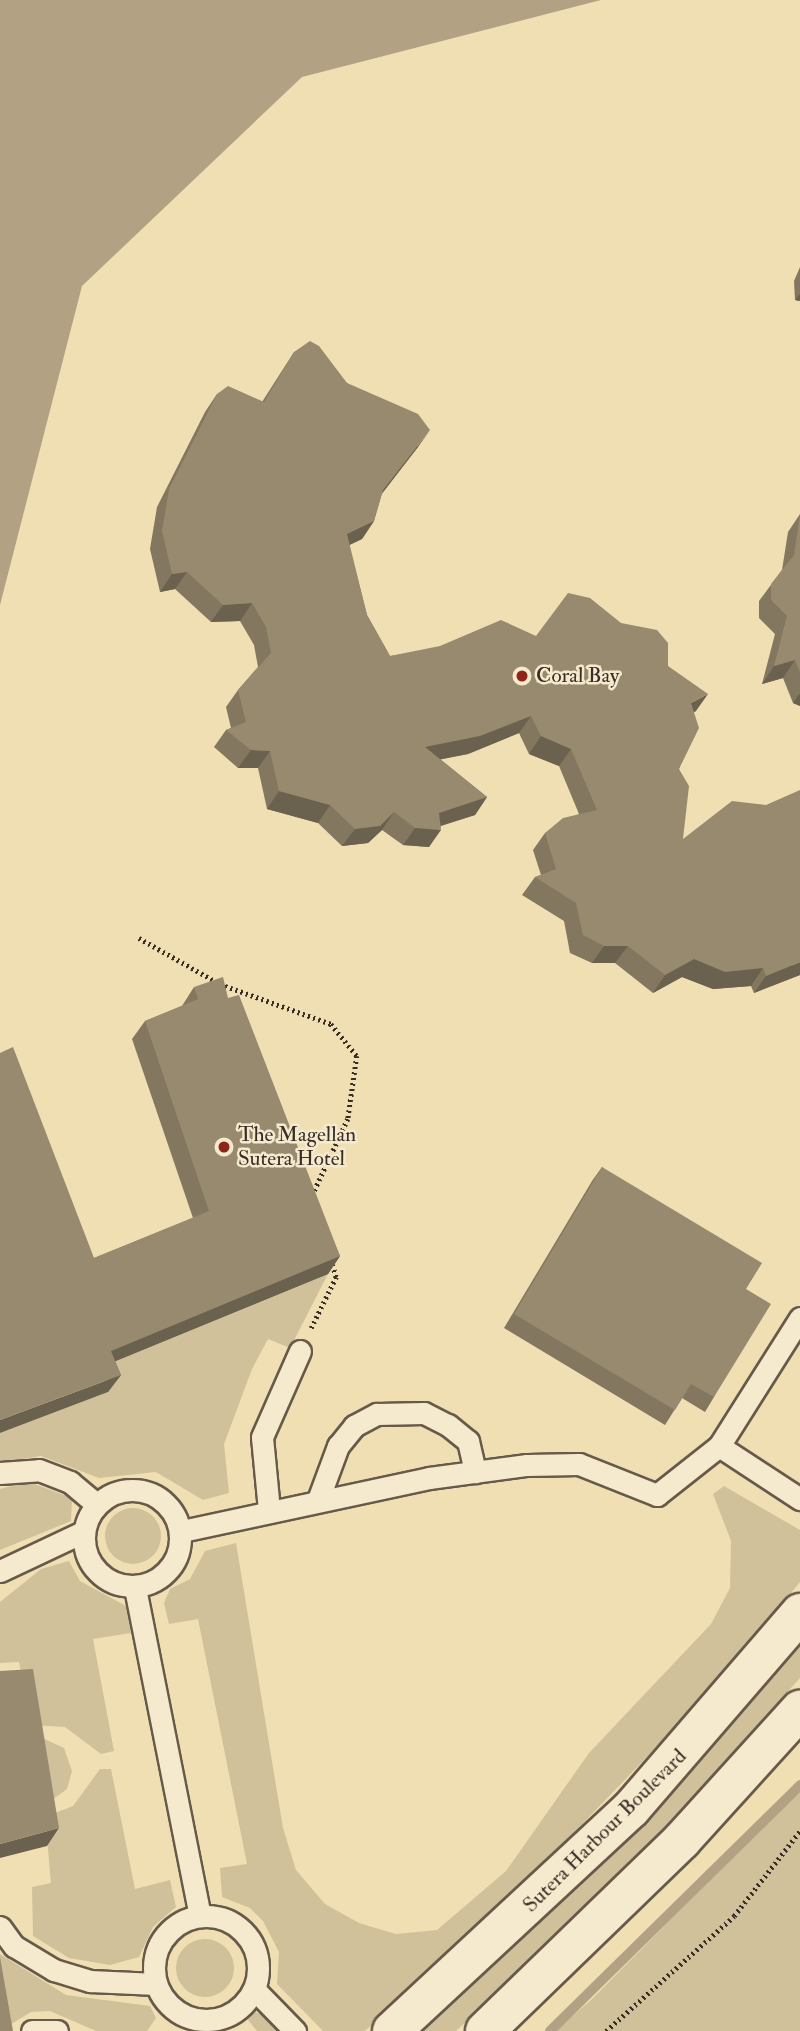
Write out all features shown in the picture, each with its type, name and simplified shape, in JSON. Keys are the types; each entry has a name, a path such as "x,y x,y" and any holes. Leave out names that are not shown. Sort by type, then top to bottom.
{"street":[{"name":"Sutera Harbour Boulevard","path":"392,2031 631,1808 800,1613"},
{"path":"485,2031 682,1840 800,1710"}],"lane":[{"path":"181,1531 318,1500 475,1472 579,1464 657,1495 719,1446 800,1318"},
{"path":"269,1510 262,1437 300,1351"},
{"path":"318,1500 338,1446 354,1426 377,1414 424,1413 448,1425 468,1441 475,1472"},
{"path":"719,1446 800,1499"},
{"path":"0,1474 39,1470 71,1482 96,1504"},
{"path":"119,1490 147,1491 170,1506 181,1531 178,1558 161,1579 135,1588 107,1581 88,1560 83,1532 96,1504 119,1490"},
{"path":"0,1571 83,1532"},
{"path":"135,1588 200,1915"},
{"path":"200,1915 243,1931 258,1958 254,1989 234,2023 183,2024 156,1984 161,1939 200,1915"},
{"path":"0,1927 14,1945 54,1970 90,1981 156,1984"},
{"path":"254,1989 295,2031"},
{"path":"32,2031 57,2031"}],"path":[{"path":"139,938 220,984 331,1024 358,1056 348,1119 311,1198"},
{"path":"300,1351 336,1277 327,1251"},
{"path":"606,2031 734,1916 800,1830"}],"shaded area":[{"path":"0,0 601,0 302,77 82,286 0,605"},
{"path":"328,1274 290,1348 268,1339 252,1369 224,1444 229,1493 203,1500 156,1472 99,1478 41,1456 0,1463 0,1433 108,1392 99,1368"},
{"path":"29,1482 72,1498 71,1521 0,1550 0,1489"},
{"path":"724,1486 800,1530 800,1582 718,1683 513,1896 365,2031 323,2031 277,1984 279,1952 263,1921 250,1908 222,1897 220,1868 247,1864 198,1619 169,1624 164,1603 170,1589 190,1579 205,1551 236,1543 283,1828 296,1870 325,1904 359,1923 396,1934 437,1930 506,1871 589,1753 711,1624 730,1588 731,1541 713,1494"},
{"path":"128,1508 138,1508 153,1516 159,1525 159,1547 153,1556 138,1564 128,1564 110,1552 105,1541 105,1531 117,1513"},
{"path":"69,1561 80,1581 126,1606 131,1633 93,1639 114,1751 101,1754 65,1727 32,1725 19,1662 0,1663 0,1602 41,1569"},
{"path":"800,1637 800,1678 640,1857 456,2031 420,2031 545,1913"},
{"path":"38,1736 64,1748 72,1771 67,1789 52,1800"},
{"path":"100,1769 111,1769 135,1889 170,1880 176,1907 153,1927 139,1957 110,1965 69,1958 33,1936 32,1887 51,1883 45,1817 73,1806"},
{"path":"800,1789 800,2031 555,2031 592,1999"},
{"path":"205,1939 216,1941 229,1952 234,1968 232,1979 221,1992 205,1997 194,1995 181,1984 176,1968 178,1957 189,1944"},
{"path":"0,1954 66,1995 150,2006 156,2018 147,2031 96,2031 50,2011 31,2012 0,2031"},
{"path":"255,2012 263,2014 279,2031 257,2031 248,2020"}],"building":[{"name":"Coral Bay","path":"310,341 319,346 347,383 418,414 430,430 383,490 374,521 347,534 367,615 390,656 440,646 501,620 536,636 568,593 590,598 621,623 657,630 668,643 668,666 708,694 691,703 699,728 679,769 689,786 683,839 732,801 766,805 800,790 800,962 766,976 763,968 725,972 694,959 665,975 628,946 604,946 583,935 576,903 535,877 556,869 545,833 563,818 597,810 571,749 541,736 531,716 480,736 425,747 487,797 439,813 441,830 415,828 394,812 380,826 355,829 330,805 279,791 270,751 251,750 226,730 246,722 238,690 271,653 266,627 252,603 223,605 187,572 172,574 162,531 169,489 217,394 228,386 264,402 294,352"},
{"path":"800,515 800,672 795,660 774,666 787,616 771,600 771,584 794,555"},
{"name":"The Magellan Sutera Hotel","path":"223,977 228,998 239,995 340,1256 111,1351 121,1375 0,1420 0,1053 13,1047 94,1258 209,1211 145,1021 198,999 194,987"},
{"path":"602,1167 762,1263 746,1289 771,1304 714,1397 691,1384 675,1410 514,1314"},
{"path":"33,1669 59,1828 0,1844 0,1671"},
{"path":"0,1957 13,2031 0,2031"}],"waterway":[{"path":"550,2031 800,1785"}],"place":[{"name":"Coral Bay","path":"522,676"},
{"name":"The Magellan Sutera Hotel","path":"224,1147"}]}
